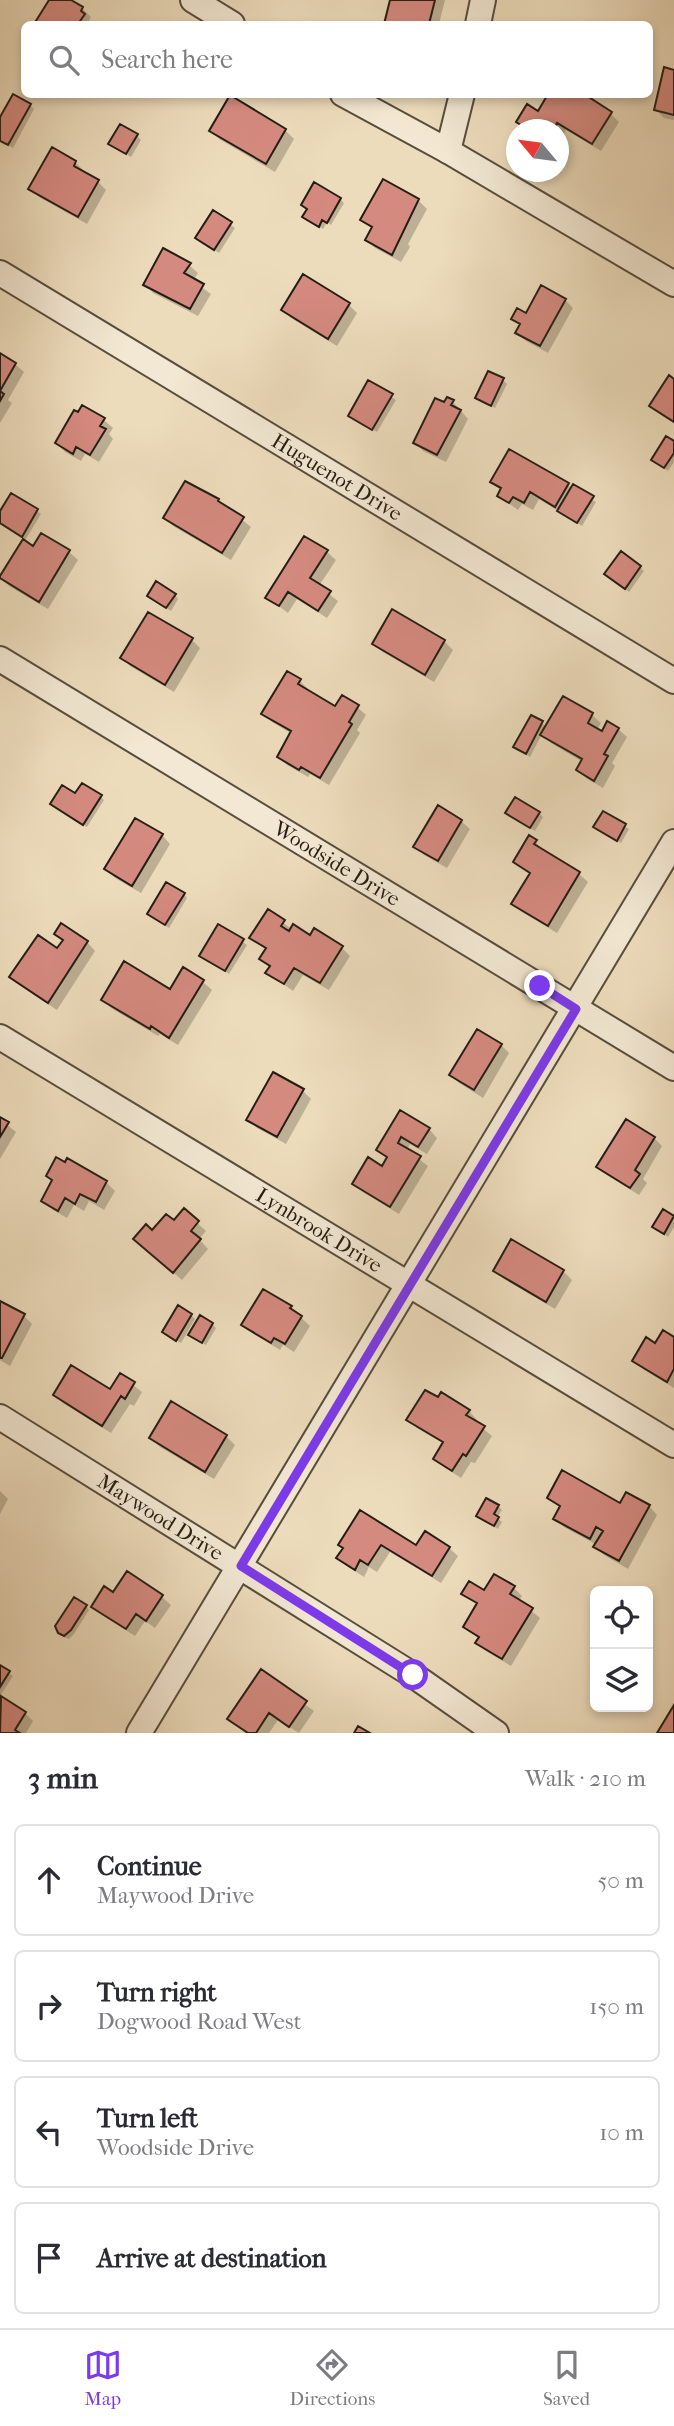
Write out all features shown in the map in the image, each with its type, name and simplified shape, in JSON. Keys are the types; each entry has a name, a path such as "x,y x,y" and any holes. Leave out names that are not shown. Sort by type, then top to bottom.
{"street":[{"path":"193,0 227,21"},
{"path":"479,21 483,0"},
{"path":"350,98 448,151 674,284"},
{"path":"448,151 461,98"},
{"name":"Huguenot Drive","path":"0,273 674,681"},
{"name":"Woodside Drive","path":"0,659 674,1068"},
{"path":"139,1733 674,842"},
{"name":"Lynbrook Drive","path":"0,1037 674,1446"},
{"name":"Maywood Drive","path":"0,1417 413,1675 496,1733"}],"building":[{"path":"49,0 71,0 83,7 81,11 85,14 80,21 36,21"},
{"path":"390,0 435,0 430,21 385,21"},
{"path":"664,67 674,70 674,115 654,110"},
{"path":"13,94 31,104 8,145 0,141 0,117"},
{"path":"228,98 235,98 286,129 266,164 209,131"},
{"path":"546,98 590,98 612,112 592,144 569,130 569,119 518,119 527,104 538,111"},
{"path":"120,124 138,134 126,154 108,144"},
{"path":"52,147 76,161 74,166 99,180 78,217 28,189"},
{"path":"383,179 419,199 392,255 365,240 372,227 360,220"},
{"path":"314,182 341,198 327,223 322,220 319,227 302,217 307,209 301,205"},
{"path":"213,210 232,222 214,250 195,238"},
{"path":"163,248 191,263 184,273 204,284 190,309 143,285"},
{"path":"303,274 350,303 328,339 281,310"},
{"path":"541,285 566,299 540,346 515,333 520,324 511,319 517,308 526,313"},
{"path":"0,353 16,363 0,391"},
{"path":"488,371 504,378 491,406 475,398"},
{"path":"669,375 674,379 674,422 649,406"},
{"path":"368,380 393,394 372,430 348,416"},
{"path":"447,397 454,400 451,405 461,410 437,455 413,443 435,398 444,402"},
{"path":"82,405 105,418 100,426 106,429 90,455 76,447 73,454 55,443 74,410 78,412"},
{"path":"666,436 674,441 674,453 664,468 651,460"},
{"path":"509,449 569,483 555,507 530,492 524,503 513,497 509,503 497,496 501,488 490,482"},
{"path":"185,481 219,499 218,501 244,517 222,553 163,518"},
{"path":"573,484 594,496 577,523 557,511"},
{"path":"11,493 38,509 22,537 0,523 0,511"},
{"path":"41,533 70,550 39,602 0,576 23,539 33,546"},
{"path":"304,536 328,550 310,578 331,591 318,611 288,592 279,606 265,598"},
{"path":"621,551 641,566 625,589 604,574"},
{"path":"156,581 176,594 166,608 147,596"},
{"path":"392,609 445,640 425,675 372,644"},
{"path":"148,612 193,638 165,685 120,658"},
{"path":"287,671 301,679 298,684 335,706 342,695 359,705 349,722 352,724 320,778 277,757 291,731 261,714"},
{"path":"563,696 593,713 588,723 602,731 607,721 619,728 604,754 608,756 594,781 576,770 582,759 540,735"},
{"path":"531,715 543,721 526,754 513,747"},
{"path":"82,783 102,795 83,825 50,804 62,785 75,793"},
{"path":"515,797 540,812 530,828 505,813"},
{"path":"438,805 462,820 438,861 413,847"},
{"path":"603,811 626,824 617,841 593,827"},
{"path":"135,818 163,834 132,886 104,869"},
{"path":"529,835 537,840 534,844 580,872 548,926 511,904 530,873 513,862"},
{"path":"166,882 185,893 165,925 147,914"},
{"path":"268,909 285,920 281,926 289,931 293,924 310,935 314,928 343,946 320,983 294,968 284,984 265,973 270,966 259,959 266,948 249,938"},
{"path":"61,923 88,941 48,1003 9,977 38,935 57,948 63,940 54,934"},
{"path":"218,924 244,939 225,971 199,956"},
{"path":"124,961 170,989 183,967 204,980 169,1038 101,1000"},
{"path":"477,1029 502,1044 474,1090 449,1075"},
{"path":"273,1072 304,1089 277,1137 246,1120"},
{"path":"400,1110 430,1128 418,1147 401,1137 398,1143 421,1156 390,1207 352,1184 368,1157 382,1166 387,1157 376,1150"},
{"path":"0,1117 9,1122 0,1137"},
{"path":"626,1119 655,1137 635,1170 640,1174 630,1188 596,1167"},
{"path":"56,1157 65,1162 67,1158 107,1181 96,1202 80,1194 75,1204 65,1198 58,1211 41,1201 52,1180 46,1176"},
{"path":"184,1208 199,1221 191,1231 201,1239 173,1273 133,1239 146,1224 152,1230 166,1214 174,1220"},
{"path":"663,1209 674,1216 664,1234 652,1227"},
{"path":"511,1239 564,1270 546,1302 493,1271"},
{"path":"263,1289 292,1306 290,1308 302,1316 285,1344 274,1338 271,1343 241,1325"},
{"path":"0,1301 25,1314 2,1358 0,1358"},
{"path":"178,1305 192,1314 176,1341 162,1332"},
{"path":"200,1315 213,1323 202,1343 188,1335"},
{"path":"663,1330 674,1337 674,1369 667,1382 632,1361 646,1337 655,1343"},
{"path":"71,1365 110,1389 120,1373 135,1382 125,1399 121,1396 102,1426 53,1395"},
{"path":"425,1390 438,1397 441,1392 470,1410 466,1415 485,1426 466,1456 463,1454 452,1471 433,1459 443,1442 406,1420"},
{"path":"171,1401 227,1435 205,1472 149,1438"},
{"path":"562,1470 620,1503 626,1492 650,1505 619,1561 593,1547 603,1531 596,1527 590,1539 553,1519 560,1506 547,1498"},
{"path":"486,1498 499,1505 494,1514 499,1517 494,1526 476,1516"},
{"path":"360,1510 416,1545 425,1531 450,1547 432,1576 381,1545 368,1565 360,1560 355,1570 336,1558 343,1548 338,1545"},
{"path":"127,1571 163,1595 146,1621 136,1614 126,1629 91,1607 104,1586 113,1592"},
{"path":"494,1574 515,1586 510,1594 533,1608 502,1659 475,1643 479,1637 463,1627 477,1603 461,1594 469,1581 484,1590"},
{"path":"74,1597 87,1605 64,1636 58,1633 55,1626"},
{"path":"0,1665 10,1671 0,1687"},
{"path":"261,1669 307,1701 289,1727 269,1713 256,1733 248,1733 227,1719"},
{"path":"1,1696 26,1712 15,1730 20,1733 0,1733"},
{"path":"674,1705 674,1733 657,1733"},
{"path":"358,1726 370,1733 354,1733"}],"route":[{"path":"413,1675 241,1566 576,1009 540,986"}]}
